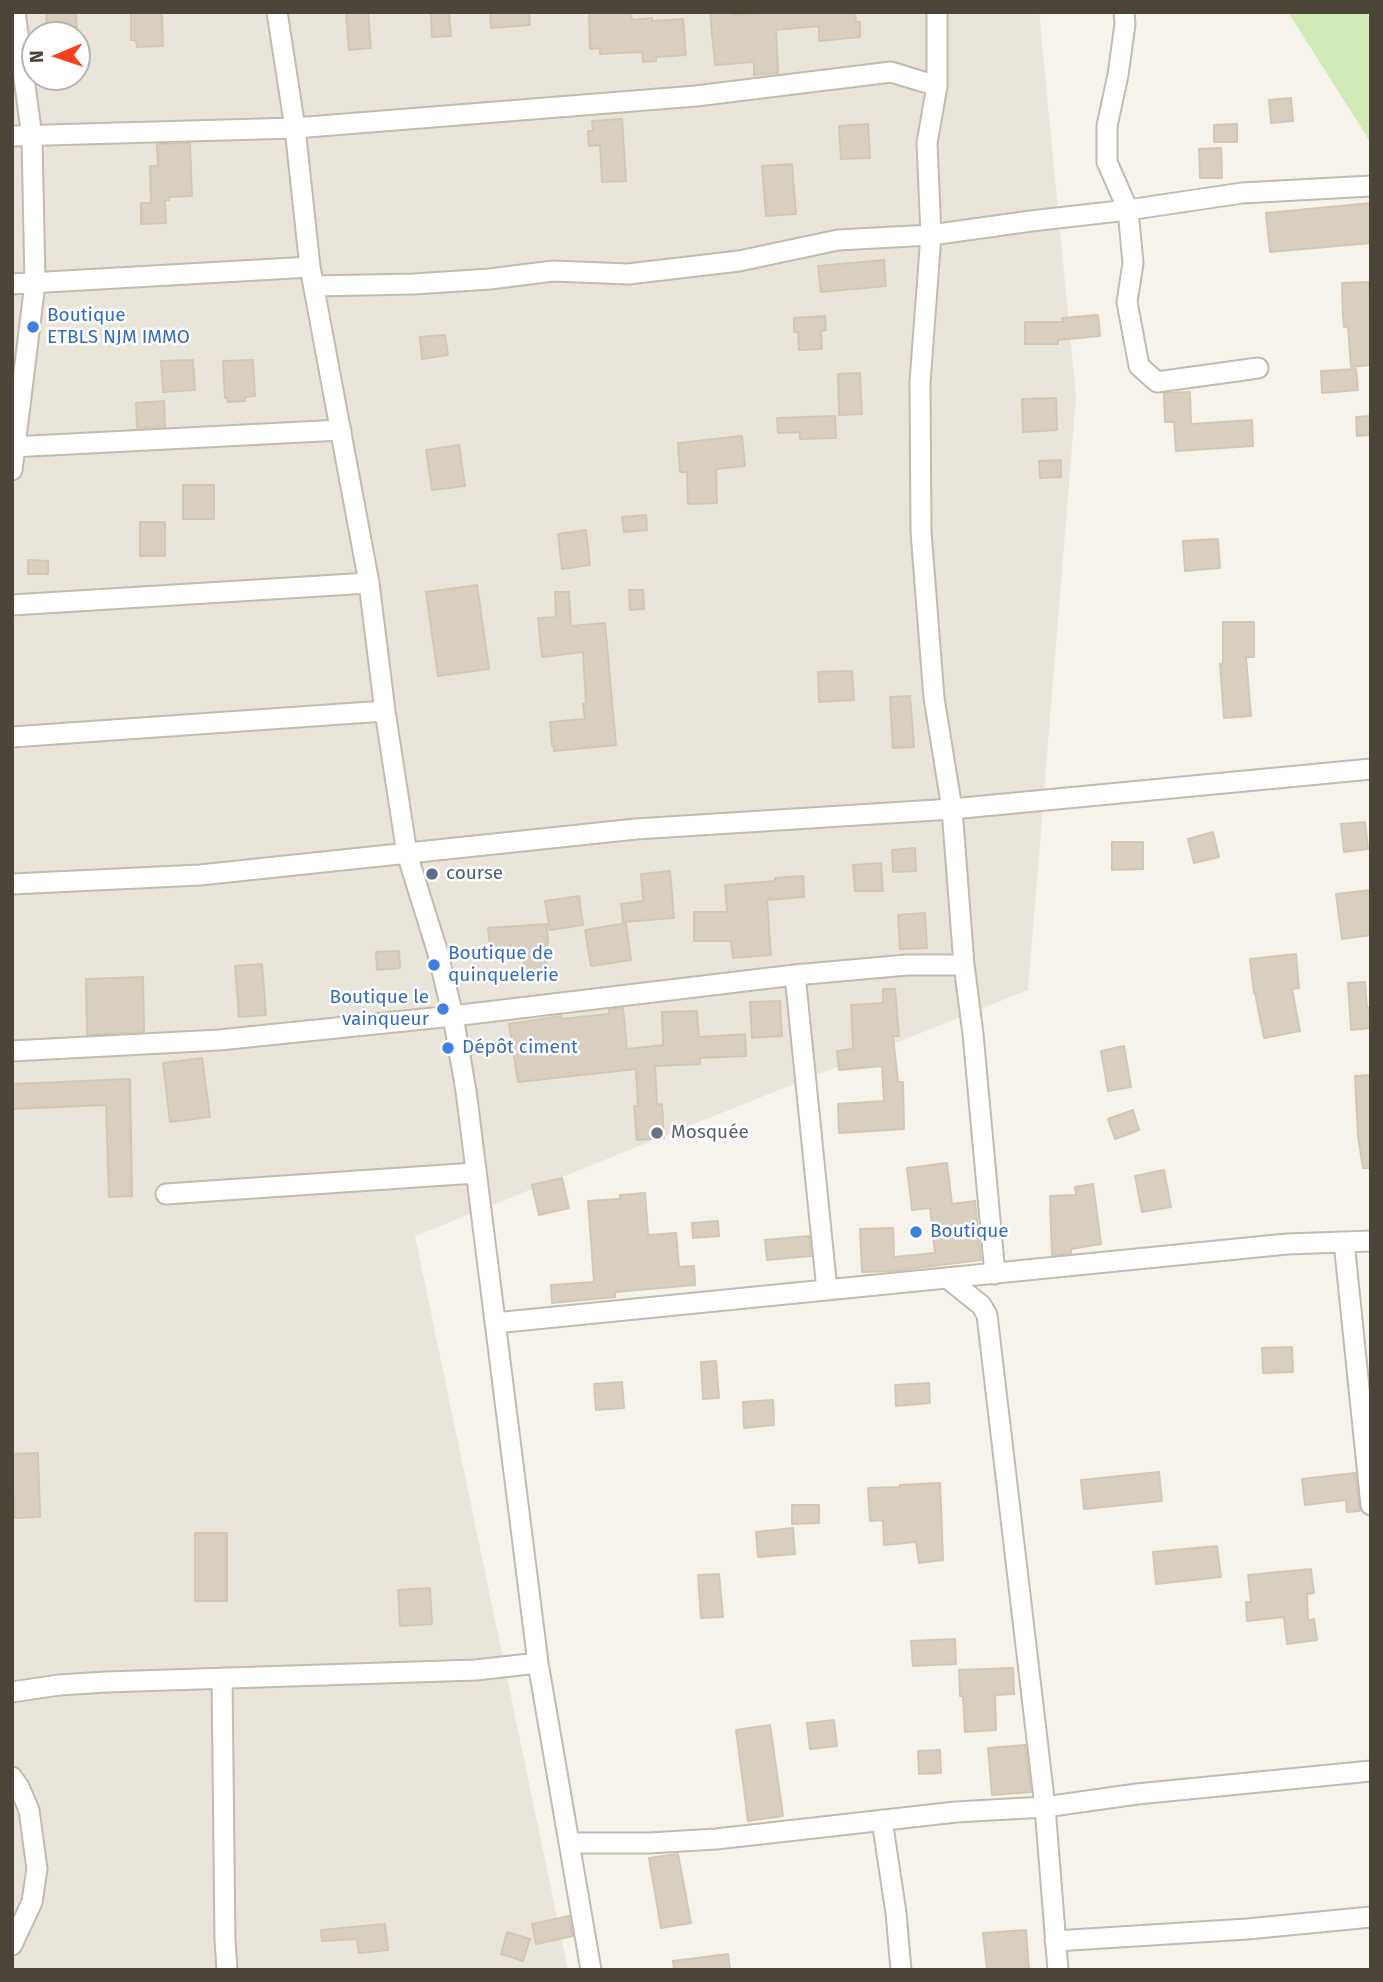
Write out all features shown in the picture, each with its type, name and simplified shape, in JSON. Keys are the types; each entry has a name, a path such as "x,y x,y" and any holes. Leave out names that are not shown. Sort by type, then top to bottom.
{"street":[{"path":"12,470 35,283 32,137 15,12"},
{"path":"277,12 295,128 312,277 369,583 407,854 437,950 453,1016 466,1091 538,1663 591,1970"},
{"path":"937,12 937,86 927,143 931,235 920,382 921,532 934,698 952,809 964,965 995,1274"},
{"path":"1124,12 1125,24 1118,75 1107,126 1107,162 1128,210 1133,263 1127,302 1139,366 1157,382 1258,368"},
{"path":"12,136 295,128 696,96 891,72 937,86"},
{"path":"12,284 312,277 414,284 553,271 628,274 739,261 838,240 931,235 1242,194 1371,186"},
{"path":"13,447 341,430"},
{"path":"12,605 369,583"},
{"path":"12,737 385,711"},
{"path":"12,884 200,875 636,829 952,809 1371,769"},
{"path":"12,1051 219,1040 453,1016 795,975 907,965 964,965"},
{"path":"795,975 827,1290"},
{"path":"166,1194 475,1173"},
{"path":"495,1323 1287,1244 1371,1241"},
{"path":"1344,1242 1371,1505"},
{"path":"947,1278 981,1305 988,1315 1045,1807 1058,1970"},
{"path":"12,1692 106,1682 476,1670 538,1663"},
{"path":"222,1678 225,1940 228,1970"},
{"path":"569,1843 649,1843 716,1839 957,1812 1045,1807 1137,1794 1371,1771"},
{"path":"12,1777 29,1810 37,1869 32,1902 12,1945"},
{"path":"882,1820 896,1913 901,1970"},
{"path":"1055,1941 1247,1929 1371,1917"}],"shaded area":[{"path":"12,12 1039,12 1076,397 1028,990 415,1236 568,1970 12,1970"}],"green space":[{"path":"1288,12 1371,12 1371,143"}],"building":[{"path":"46,12 76,12 76,21 46,21"},
{"path":"131,12 162,12 163,46 137,47 136,40 131,40"},
{"path":"346,12 368,12 371,48 349,50"},
{"path":"431,12 449,12 451,36 432,37"},
{"path":"490,12 529,12 530,25 491,28"},
{"path":"589,12 631,12 632,20 683,19 686,55 656,57 656,61 643,62 642,52 600,54 600,48 590,49"},
{"path":"710,12 732,12 732,15 855,12 856,22 860,22 860,37 819,41 819,26 776,30 778,73 754,75 754,62 715,65"},
{"path":"1291,98 1293,121 1271,123 1269,100"},
{"path":"622,119 626,181 602,182 600,145 589,146 588,131 593,131 592,121"},
{"path":"868,124 870,158 841,159 839,126"},
{"path":"1237,124 1237,142 1214,142 1214,125"},
{"path":"190,143 192,196 169,197 169,200 165,200 166,223 141,224 141,203 151,203 150,166 158,166 157,144"},
{"path":"1221,148 1222,178 1200,178 1199,149"},
{"path":"792,164 796,214 766,216 762,166"},
{"path":"1371,203 1371,243 1270,252 1266,213"},
{"path":"884,260 886,286 821,292 818,266"},
{"path":"1369,282 1371,365 1351,367 1348,326 1344,327 1342,283"},
{"path":"1098,315 1100,336 1058,340 1058,344 1025,344 1025,322 1063,322 1062,318"},
{"path":"825,316 826,330 821,331 822,349 799,350 798,332 794,332 794,318"},
{"path":"445,335 448,355 422,359 420,337"},
{"path":"193,360 195,390 163,392 161,361"},
{"path":"253,360 255,396 245,397 245,401 228,402 225,398 223,361"},
{"path":"1356,369 1358,390 1322,393 1321,371"},
{"path":"860,373 862,414 839,415 838,374"},
{"path":"1190,392 1191,424 1252,420 1253,446 1176,451 1174,422 1165,422 1164,393"},
{"path":"1056,398 1057,430 1023,432 1022,399"},
{"path":"164,401 165,427 137,428 136,403"},
{"path":"835,416 836,438 800,439 800,432 778,433 777,418"},
{"path":"1371,416 1371,435 1357,436 1356,417"},
{"path":"742,436 745,466 716,469 717,503 688,504 687,472 680,472 678,443"},
{"path":"459,445 465,486 432,490 426,450"},
{"path":"1061,460 1061,477 1040,478 1039,461"},
{"path":"183,485 214,485 214,519 183,519"},
{"path":"646,515 647,530 624,532 622,517"},
{"path":"140,522 165,522 165,556 140,556"},
{"path":"586,530 590,565 562,569 558,534"},
{"path":"1218,539 1220,568 1185,571 1183,541"},
{"path":"28,560 48,561 48,574 28,574"},
{"path":"477,585 489,669 438,676 426,592"},
{"path":"629,590 643,590 644,609 630,610"},
{"path":"555,592 569,592 571,626 605,623 616,745 554,751 552,746 550,722 585,719 583,704 586,703 583,652 542,657 538,618 556,617"},
{"path":"1223,622 1254,622 1254,657 1246,657 1251,716 1224,718 1220,664 1223,664"},
{"path":"852,671 854,700 819,702 818,672"},
{"path":"910,696 914,747 893,748 890,697"},
{"path":"1365,822 1368,849 1344,852 1341,824"},
{"path":"1213,832 1219,857 1194,863 1188,839"},
{"path":"1112,842 1143,842 1143,869 1112,870"},
{"path":"915,848 916,871 893,872 892,850"},
{"path":"881,863 883,891 855,891 853,865"},
{"path":"670,871 674,918 623,922 621,904 643,901 641,874"},
{"path":"803,876 804,897 767,900 771,955 733,958 731,941 694,941 694,912 727,912 725,885"},
{"path":"1371,890 1371,935 1342,939 1336,894"},
{"path":"579,896 583,925 550,930 545,901"},
{"path":"925,913 927,948 900,949 898,915"},
{"path":"626,923 631,960 591,966 585,930"},
{"path":"547,924 547,969 524,970 523,947 490,949 488,928"},
{"path":"399,951 400,968 377,970 376,952"},
{"path":"1296,954 1299,988 1292,989 1300,1031 1264,1038 1250,959"},
{"path":"262,964 266,1015 239,1017 235,966"},
{"path":"143,977 144,1032 87,1035 86,979"},
{"path":"1365,982 1367,1008 1371,1008 1371,1028 1351,1030 1348,983"},
{"path":"883,989 895,989 899,1036 893,1036 898,1082 903,1082 904,1129 839,1133 838,1104 884,1101 882,1066 839,1070 837,1051 853,1049 851,1005 883,1003"},
{"path":"780,1001 782,1036 752,1038 750,1002"},
{"path":"623,1008 627,1049 663,1045 662,1012 697,1011 699,1037 745,1034 746,1056 700,1058 700,1064 655,1066 657,1105 662,1104 664,1138 637,1140 634,1106 638,1106 636,1069 518,1082 509,1024 561,1016 562,1019 609,1014 609,1010"},
{"path":"1124,1046 1131,1087 1108,1091 1101,1051"},
{"path":"202,1058 210,1117 170,1122 163,1063"},
{"path":"1371,1075 1371,1168 1363,1168 1358,1136 1355,1076"},
{"path":"130,1079 132,1196 109,1197 106,1105 12,1109 12,1084"},
{"path":"1133,1110 1139,1130 1115,1139 1108,1119"},
{"path":"947,1163 952,1204 975,1201 981,1260 862,1272 860,1229 893,1228 894,1257 935,1253 930,1208 912,1210 907,1168"},
{"path":"1164,1170 1171,1207 1142,1212 1135,1176"},
{"path":"562,1178 569,1208 539,1215 532,1185"},
{"path":"1093,1184 1101,1244 1071,1249 1071,1253 1052,1255 1050,1196 1076,1195 1075,1187"},
{"path":"645,1193 648,1235 676,1233 679,1267 694,1266 695,1285 615,1292 615,1297 552,1303 551,1285 594,1282 588,1201 620,1199 620,1195"},
{"path":"718,1221 719,1236 693,1238 692,1223"},
{"path":"809,1236 811,1256 767,1260 765,1240"},
{"path":"1292,1347 1293,1372 1263,1373 1262,1348"},
{"path":"716,1361 719,1398 703,1399 701,1362"},
{"path":"622,1382 624,1408 596,1410 594,1384"},
{"path":"929,1383 930,1403 896,1406 895,1385"},
{"path":"773,1400 774,1425 744,1428 743,1402"},
{"path":"38,1453 40,1517 15,1518 12,1454"},
{"path":"1159,1472 1162,1501 1084,1509 1081,1480"},
{"path":"1355,1473 1360,1511 1347,1512 1346,1500 1305,1505 1302,1479"},
{"path":"940,1483 943,1560 919,1563 916,1542 884,1545 883,1520 870,1521 868,1488"},
{"path":"792,1505 819,1505 819,1523 792,1524"},
{"path":"793,1528 795,1554 758,1557 756,1532"},
{"path":"195,1533 227,1533 227,1601 195,1601"},
{"path":"1217,1546 1221,1577 1156,1584 1153,1552"},
{"path":"1311,1569 1314,1593 1307,1594 1308,1620 1314,1619 1317,1640 1287,1644 1284,1617 1247,1621 1246,1602 1251,1602 1248,1575"},
{"path":"719,1574 723,1617 701,1618 698,1575"},
{"path":"430,1588 432,1624 400,1626 398,1590"},
{"path":"955,1639 956,1664 913,1666 911,1641"},
{"path":"1013,1668 1014,1694 995,1695 996,1730 965,1732 959,1670"},
{"path":"834,1720 837,1746 810,1749 807,1723"},
{"path":"770,1725 783,1816 748,1821 736,1730"},
{"path":"1025,1745 1031,1792 992,1795 988,1748"},
{"path":"940,1750 941,1773 919,1774 918,1751"},
{"path":"678,1854 691,1923 661,1928 649,1858"},
{"path":"569,1916 573,1936 536,1944 532,1924"},
{"path":"385,1924 388,1950 359,1953 357,1939 322,1941 321,1930"},
{"path":"1026,1930 1029,1970 987,1970 983,1933"},
{"path":"507,1932 530,1939 523,1961 501,1954"},
{"path":"728,1954 730,1970 674,1970 673,1961"}],"place":[{"name":"Boutique ETBLS NJM IMMO","path":"33,327"},
{"name":"course","path":"432,874"},
{"name":"Boutique de quinquelerie","path":"434,965"},
{"name":"Boutique le vainqueur","path":"443,1009"},
{"name":"Dépôt ciment","path":"448,1048"},
{"name":"Mosquée","path":"657,1133"},
{"name":"Boutique","path":"916,1232"}]}
